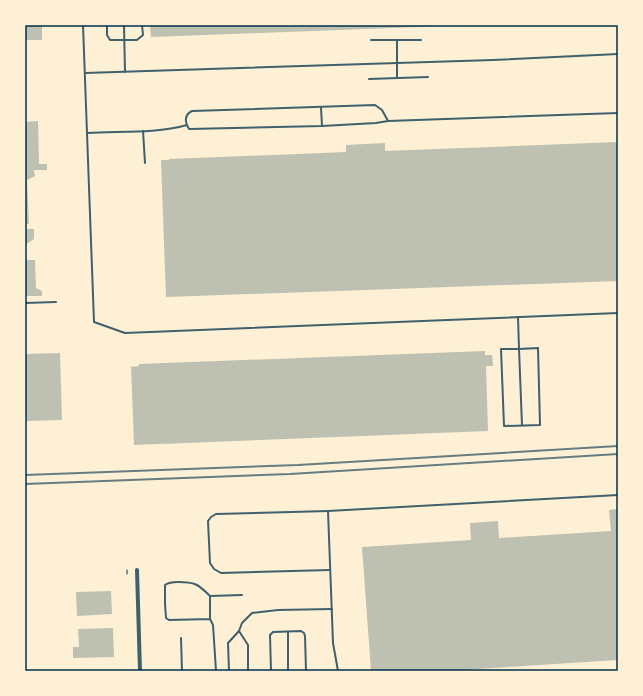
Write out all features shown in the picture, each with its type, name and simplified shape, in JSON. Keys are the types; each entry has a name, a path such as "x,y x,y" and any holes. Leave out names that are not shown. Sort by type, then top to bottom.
{"street":[{"path":"137,570 140,671"}],"lane":[{"path":"83,25 94,322 125,333 618,313"},
{"path":"107,25 107,35 110,40 137,40 143,35 142,25"},
{"path":"124,25 125,72"},
{"path":"371,40 421,40"},
{"path":"397,40 397,78"},
{"path":"85,73 618,54"},
{"path":"369,79 428,77"},
{"path":"187,125 186,118 188,113 192,111 321,106 375,105 382,110 388,121"},
{"path":"321,106 322,126"},
{"path":"87,133 143,131 187,125 189,128 322,126 388,121 618,113"},
{"path":"143,131 145,163"},
{"path":"25,303 56,302"},
{"path":"518,317 522,425"},
{"path":"538,348 540,424 504,426 501,350 519,349 538,348"},
{"path":"330,570 221,573 214,569 210,563 208,521 216,514 328,511 618,495"},
{"path":"328,511 333,643 338,671"},
{"path":"210,619 169,620 166,618 165,585 169,582 191,582 196,584 210,596 242,595"},
{"path":"210,596 210,619 213,624 216,671"},
{"path":"229,671 228,643 239,630 242,623 252,614 278,610 332,610"},
{"path":"239,630 248,645 248,671"},
{"path":"271,671 270,634 274,632 301,631 305,636 306,671"},
{"path":"288,632 288,671"},
{"path":"180,638 182,671"}],"path":[{"path":"127,570 128,574"}],"building":[{"path":"25,25 42,25 42,40 25,40"},
{"path":"150,25 444,25 444,26 151,37"},
{"path":"38,121 39,164 47,164 47,170 34,170 35,176 27,180 29,224 25,224 25,122"},
{"path":"618,142 618,281 166,297 161,160 346,152 346,145 385,143 385,151"},
{"path":"25,229 34,229 34,239 25,245"},
{"path":"25,253 27,260 35,260 36,288 42,291 42,296 25,296"},
{"path":"485,351 485,355 492,355 493,366 486,366 488,431 134,445 131,367 139,366 139,364"},
{"path":"60,353 62,420 25,421 25,354"},
{"path":"618,509 618,660 448,671 371,671 362,547 471,540 470,523 498,521 499,538 611,531 609,510"},
{"path":"111,591 112,614 77,616 76,592"},
{"path":"113,628 114,657 73,658 73,647 79,647 78,629"}],"railway":[{"path":"25,475 298,465 618,446"},
{"path":"25,484 290,474 618,454"}]}
